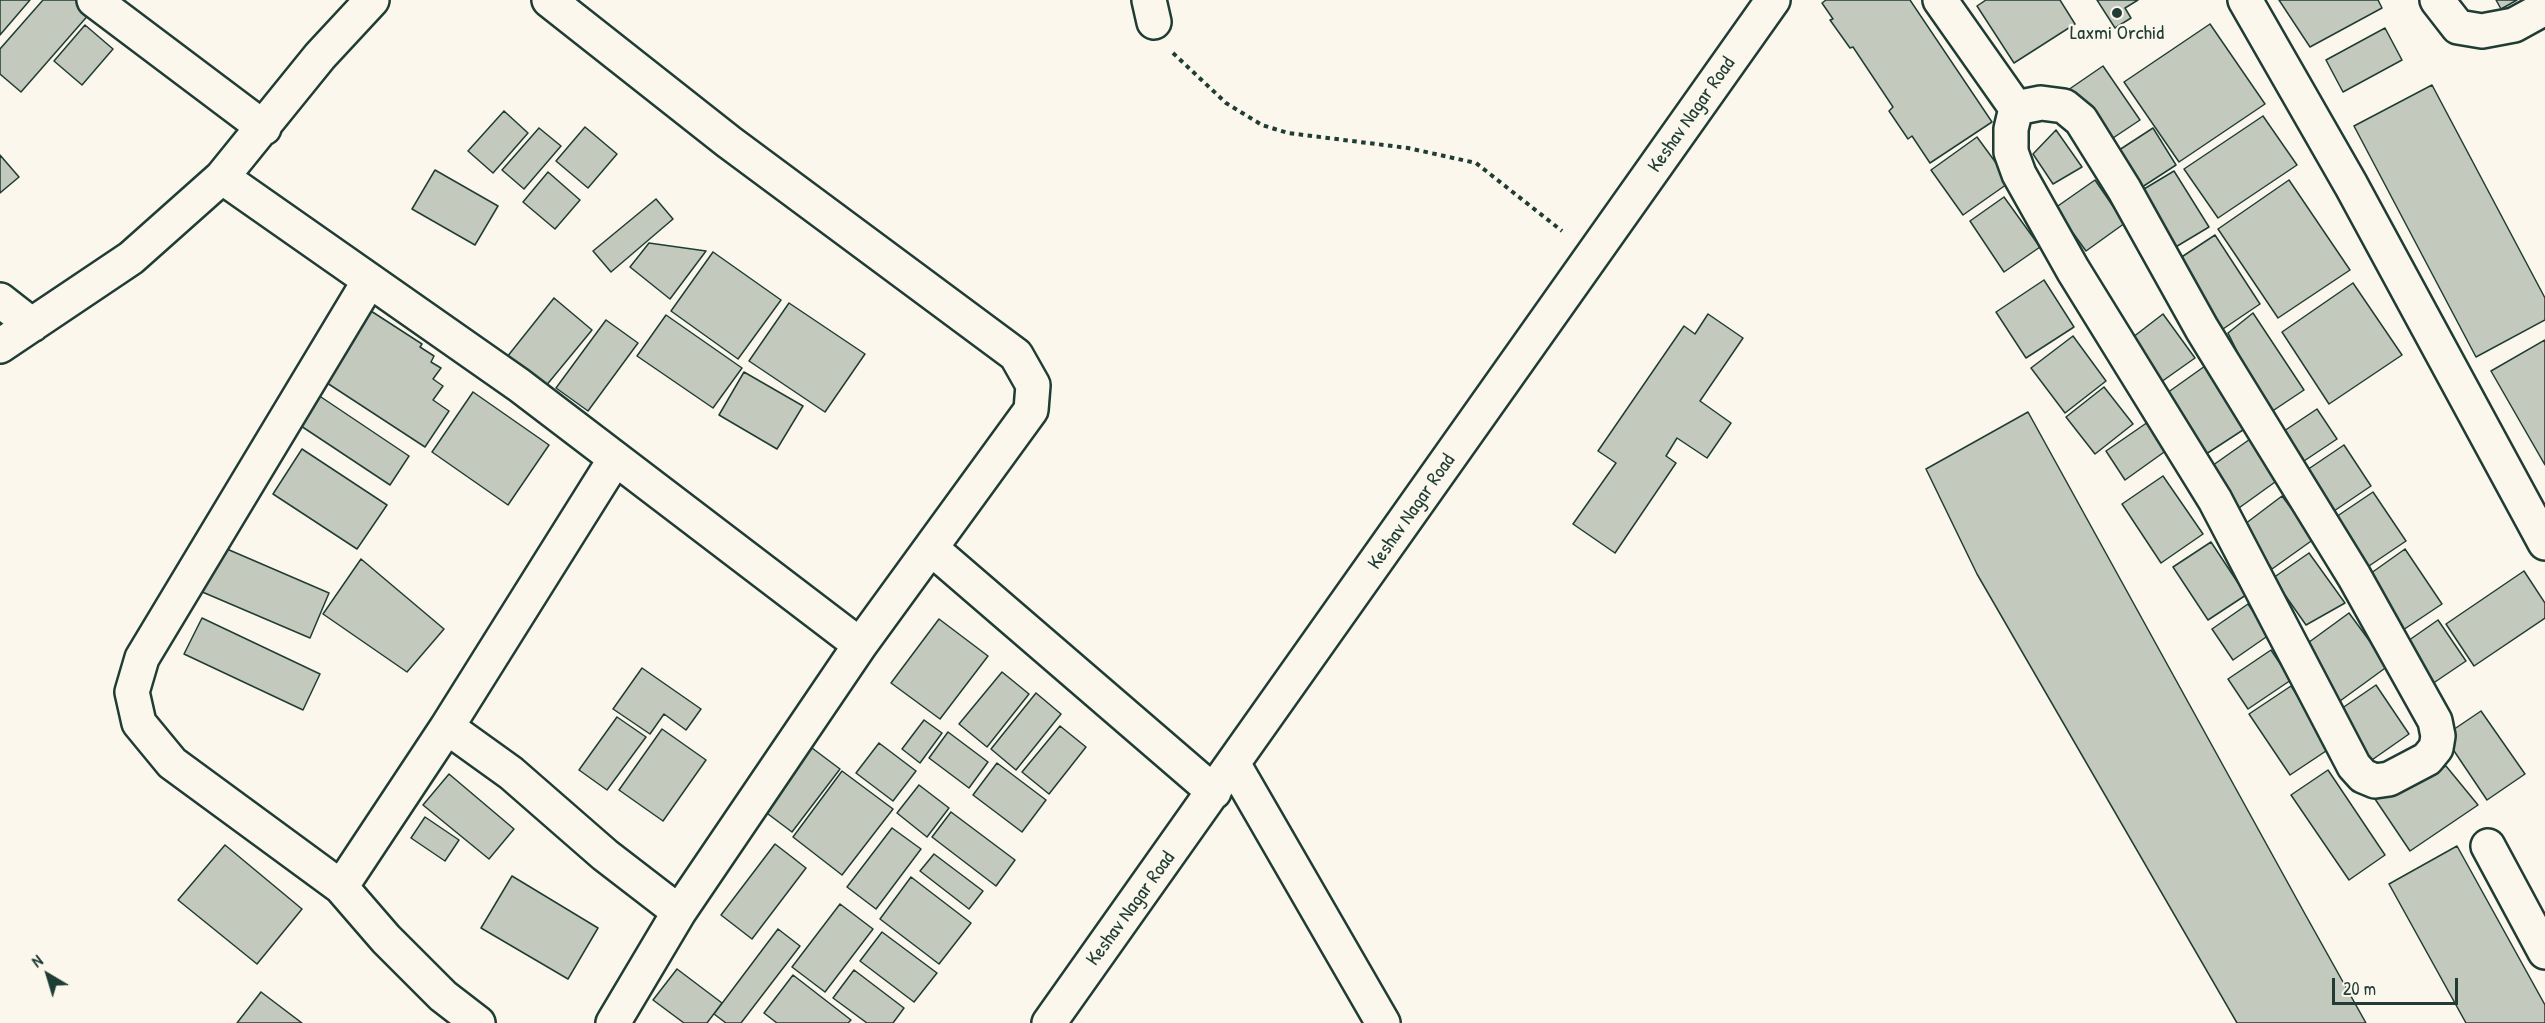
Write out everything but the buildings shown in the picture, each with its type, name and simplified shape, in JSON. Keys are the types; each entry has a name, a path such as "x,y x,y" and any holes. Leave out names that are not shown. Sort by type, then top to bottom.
{"street":[{"path":"94,0 264,128"},
{"path":"0,346 131,258 222,177 320,56 372,0"},
{"path":"549,0 729,142 1016,356 1033,385 1031,410 860,645 679,912 613,1023"},
{"name":"Keshav Nagar Road","path":"1049,1023 1234,765 1773,0"},
{"path":"1940,0 2016,108 2011,129 2011,152 2019,174 2073,270 2215,500 2354,766 2363,776 2375,781 2389,779 2427,759 2436,748 2438,736 2435,721 2354,576 2202,329 2124,189 2081,120 2064,106 2041,103 2016,108"},
{"path":"2245,0 2351,185 2545,543"},
{"path":"2437,0 2458,27 2482,30 2514,25 2545,8"},
{"path":"222,177 519,385 860,645"},
{"path":"369,281 142,658 132,692 139,723 171,763 341,887 386,939 442,996 478,1023"},
{"path":"0,300 32,325"},
{"path":"341,887 447,727 615,459"},
{"path":"932,549 1214,792"},
{"path":"447,727 511,773 605,855 679,912"},
{"path":"1234,765 1383,1023"},
{"path":"2488,846 2545,952"}],"path":[{"path":"1152,11 1175,57 1226,103 1262,125 1288,133 1408,148 1476,163 1593,255"}],"place":[{"name":"Laxmi Orchid","path":"2117,13"}]}
